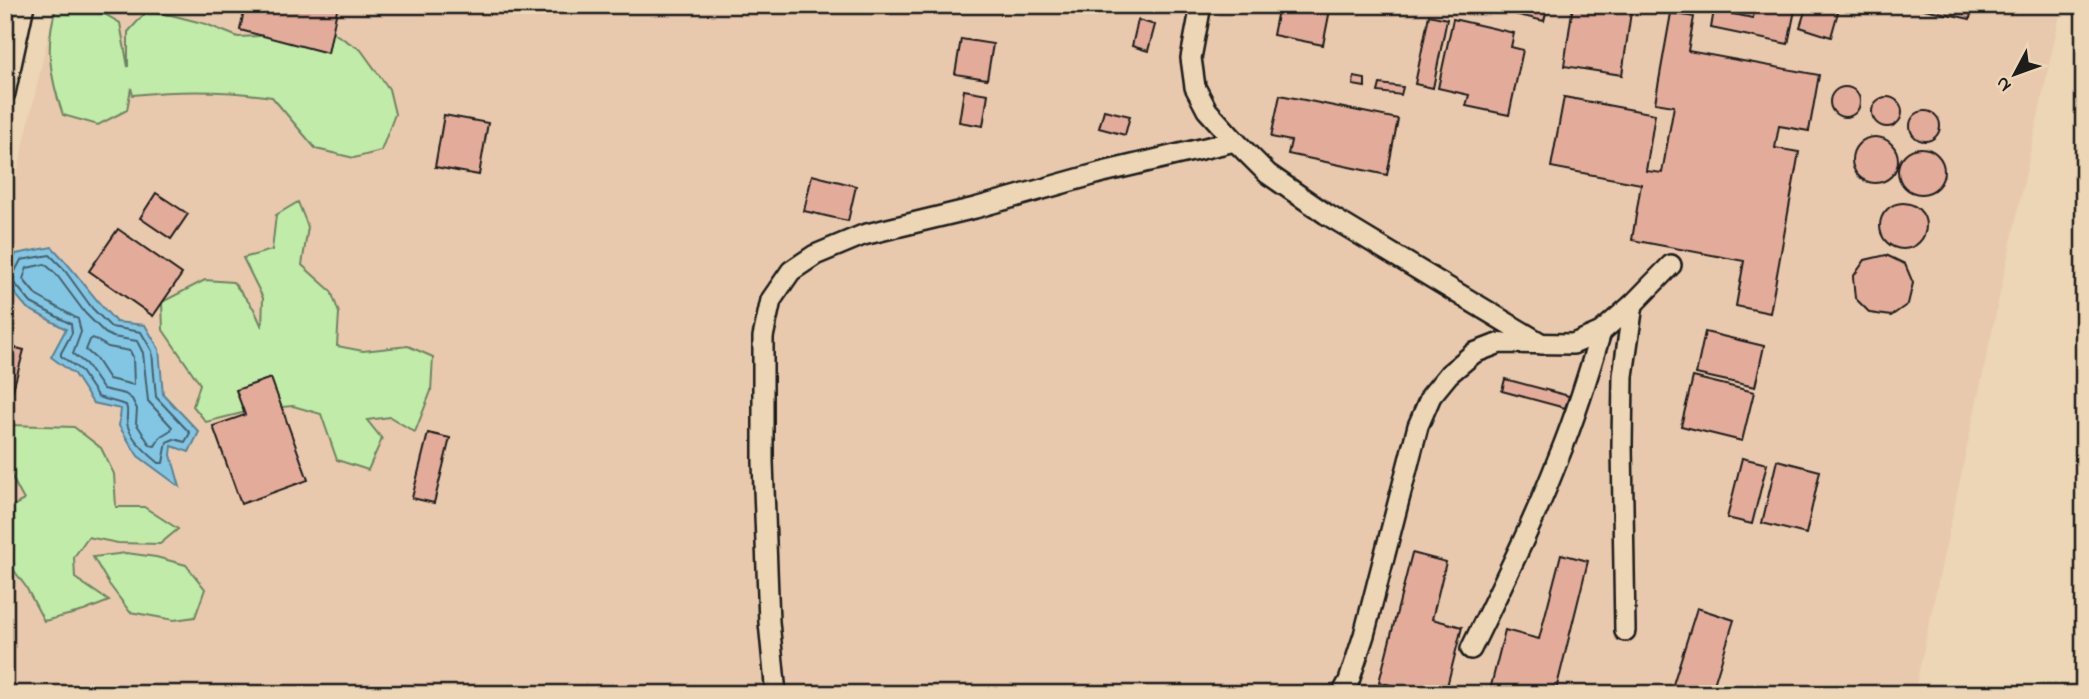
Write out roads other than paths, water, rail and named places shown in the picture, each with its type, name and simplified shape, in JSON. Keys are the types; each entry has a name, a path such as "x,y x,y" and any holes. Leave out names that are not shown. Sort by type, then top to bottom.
{"lane":[{"path":"5,93 24,5"},
{"path":"1201,5 1191,58 1195,87 1207,110 1268,174 1326,214 1543,345"},
{"path":"776,694 769,622 762,337 771,300 790,271 815,255 863,234 975,208 1102,172 1235,141"},
{"path":"1342,694 1364,635 1418,426 1431,396 1449,374 1474,353 1500,343 1573,344 1601,332 1671,265"},
{"path":"1625,631 1623,376 1633,304"},
{"path":"1471,649 1559,459 1601,332"}],"water":[{"path":"52,247 116,322 145,325 159,349 163,394 199,432 189,452 172,446 171,455 180,487 138,456 119,426 121,409 93,403 74,374 51,357 66,329 27,308 5,282 16,254"}]}
